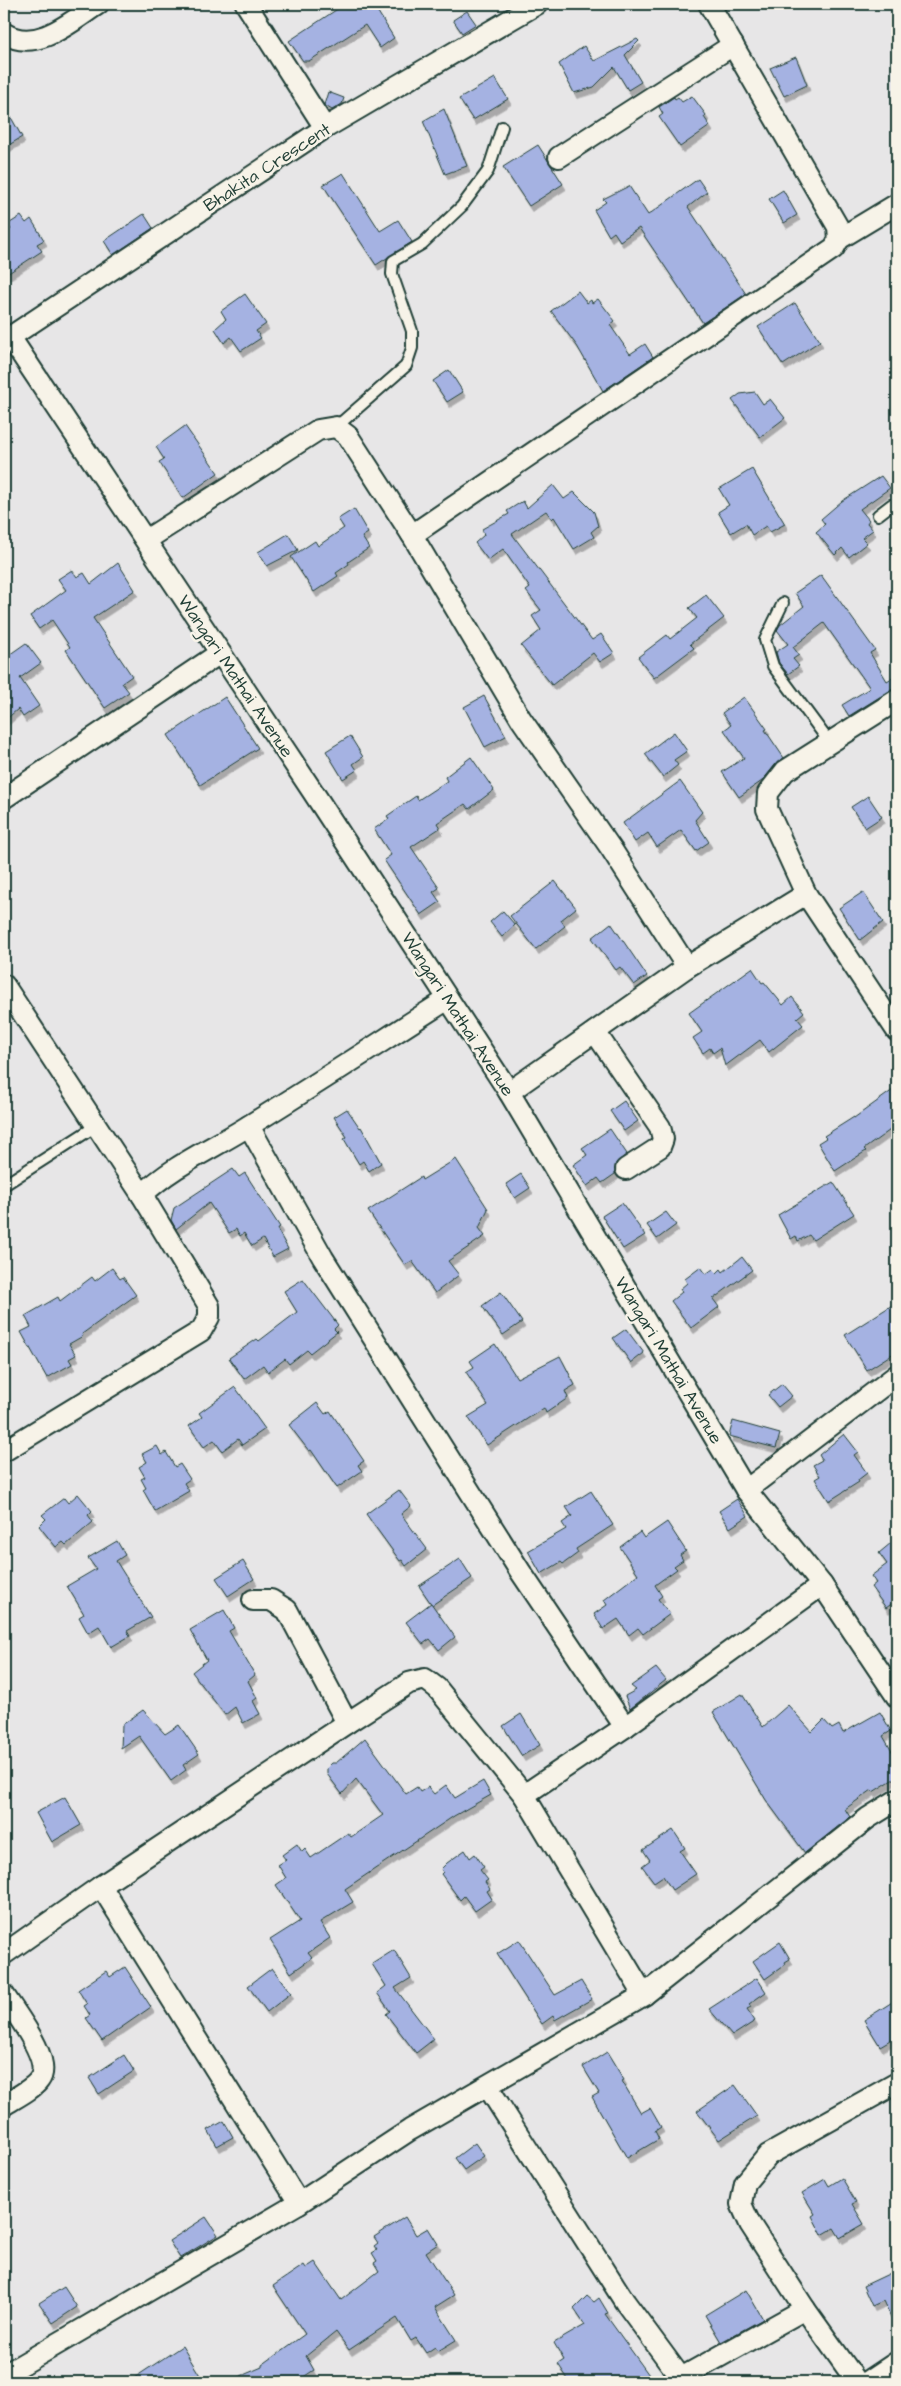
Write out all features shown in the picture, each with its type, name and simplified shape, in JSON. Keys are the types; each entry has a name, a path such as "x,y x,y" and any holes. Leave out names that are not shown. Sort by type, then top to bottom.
{"street":[{"path":"4,33 22,41 36,39 57,31 98,4"},
{"path":"246,4 325,128"},
{"name":"Bhakita Crescent","path":"7,339 325,128 537,4"},
{"path":"709,4 838,228 840,239"},
{"path":"559,157 733,46"},
{"path":"412,535 834,248 840,239 897,204"},
{"name":"Wangari Mathai Avenue","path":"7,339 146,540 509,1092 746,1490 822,1585 897,1697"},
{"path":"146,540 318,430 336,427 348,436 412,535 521,719 612,850 687,967"},
{"path":"4,798 220,653"},
{"path":"897,700 785,771 768,793 767,809 775,831 806,894 897,1031"},
{"path":"509,1092 687,967 806,894"},
{"path":"4,985 142,1195 208,1306 209,1317 201,1332 4,1451"},
{"path":"142,1195 151,1186 182,1166 249,1126 448,999"},
{"path":"594,1032 660,1128 663,1139 660,1147 626,1169"},
{"path":"249,1126 323,1258 520,1570 625,1727"},
{"path":"746,1490 897,1375"},
{"path":"524,1795 625,1727 822,1585"},
{"path":"253,1600 271,1600 287,1610 347,1723"},
{"path":"4,1954 101,1886 347,1723 409,1683 425,1679 437,1688 524,1795 644,1996"},
{"path":"4,2375 299,2203 410,2130 644,1996 868,1818 897,1800"},
{"path":"101,1886 299,2203"},
{"path":"4,1995 41,2055 44,2069 39,2081 4,2105"},
{"path":"857,2382 805,2309 750,2224 741,2204 745,2183 768,2155 897,2083"},
{"path":"488,2087 626,2302 681,2380 805,2309"},
{"path":"867,2382 897,2362"}],"lane":[{"path":"336,427 406,366 412,348 412,331 392,274 393,261 422,244 462,206 488,171 502,127"},
{"path":"878,515 891,505 897,504"},
{"path":"783,603 766,640 773,666 830,743"},
{"path":"4,1185 96,1126"}],"building":[{"path":"345,4 373,4 394,38 380,48 365,25 309,61 303,61 289,41"},
{"path":"467,11 476,24 462,33 453,20"},
{"path":"637,39 639,41 625,55 641,82 628,90 614,67 594,87 574,93 559,64 584,46 594,61"},
{"path":"796,57 807,85 784,96 770,68"},
{"path":"495,78 508,99 473,120 459,99"},
{"path":"328,92 344,98 342,104 332,110 324,105"},
{"path":"692,96 706,115 704,117 710,126 680,147 659,117 663,114 659,107 674,97 675,99 678,97 682,102"},
{"path":"4,105 22,137 4,148"},
{"path":"444,109 467,166 445,174 423,121"},
{"path":"538,145 563,184 529,206 503,167"},
{"path":"343,173 380,231 398,220 412,242 376,265 323,185"},
{"path":"698,179 707,192 688,207 746,294 703,323 639,228 620,241 614,232 609,236 594,210 606,202 603,199 629,186 648,215"},
{"path":"783,190 797,215 784,223 769,199"},
{"path":"144,214 153,228 113,255 104,241"},
{"path":"21,216 26,223 31,219 44,240 37,244 42,251 4,276 4,234 11,229 7,225"},
{"path":"578,291 587,303 591,300 592,303 598,299 615,321 610,325 630,354 645,344 653,357 603,391 577,346 551,311"},
{"path":"245,294 266,324 256,331 261,338 241,351 231,337 224,343 215,329 226,319 221,311"},
{"path":"795,303 820,341 783,365 758,327"},
{"path":"449,370 463,392 447,402 433,381"},
{"path":"755,392 763,404 770,399 785,418 760,437 732,400 740,394"},
{"path":"185,426 218,473 183,498 159,462 164,459 156,447"},
{"path":"752,469 785,524 770,532 766,526 752,535 746,524 731,533 718,512 729,505 719,489"},
{"path":"881,476 890,488 860,509 869,520 867,523 873,530 862,538 867,543 849,557 842,548 835,555 816,532 825,524 821,519 842,501"},
{"path":"553,485 564,499 574,492 594,512 598,526 591,532 594,537 574,549 554,517 552,519 546,511 512,534 592,640 601,634 614,653 600,662 593,653 552,685 521,646 541,630 532,616 541,610 526,591 530,588 503,549 488,560 475,543 484,535 482,529 509,514 507,511 523,501 527,508"},
{"path":"354,509 368,533 362,537 369,548 348,562 349,564 336,573 338,576 314,592 291,557 315,541 318,546 344,528 338,519"},
{"path":"288,534 298,550 267,566 258,552"},
{"path":"118,563 135,590 93,618 132,676 122,683 129,692 105,708 66,650 70,647 52,620 39,629 30,616 66,590 58,579 72,570 77,577 84,573 91,584"},
{"path":"821,575 875,650 870,653 887,681 897,675 897,688 849,716 842,705 870,688 824,623 793,647 799,655 793,659 799,666 788,674 779,663 776,652 788,644 777,630 780,625 804,606 795,593"},
{"path":"706,595 724,618 690,644 694,648 654,678 638,657 667,635 670,639 697,618 689,608"},
{"path":"26,643 41,663 20,678 39,706 23,717 18,709 4,721 4,653 6,657"},
{"path":"484,696 506,736 485,747 464,707"},
{"path":"225,697 258,748 200,785 168,735"},
{"path":"744,697 767,729 765,730 784,758 776,764 762,781 739,797 722,772 744,758 724,730 731,725 722,713"},
{"path":"674,732 687,751 674,760 678,765 663,777 645,754"},
{"path":"350,736 363,757 353,764 357,770 343,779 326,751"},
{"path":"471,757 494,790 469,809 465,804 437,823 440,828 411,847 439,888 433,892 440,902 421,915 384,860 391,855 374,829 389,819 387,816 416,796 418,800 447,781 445,777"},
{"path":"680,781 702,812 695,820 709,842 696,851 681,830 657,847 648,833 635,842 623,823"},
{"path":"868,796 882,817 865,828 851,807"},
{"path":"555,881 576,908 561,920 565,926 536,949 510,916"},
{"path":"863,892 883,922 860,940 839,908"},
{"path":"503,911 515,925 502,937 490,922"},
{"path":"611,923 647,976 634,985 620,967 616,970 592,938"},
{"path":"752,968 762,983 764,982 783,1005 792,997 804,1012 797,1018 803,1025 769,1052 760,1040 725,1066 720,1048 713,1053 710,1048 703,1053 693,1038 702,1032 689,1013"},
{"path":"897,1087 897,1125 864,1149 866,1151 835,1171 818,1143 826,1138 824,1136 854,1118"},
{"path":"624,1101 638,1121 624,1131 610,1111"},
{"path":"347,1109 361,1127 381,1163 369,1171 363,1161 359,1164 344,1139 347,1137 334,1117"},
{"path":"610,1129 627,1154 616,1163 615,1174 602,1183 598,1178 587,1186 573,1165 587,1155 582,1148"},
{"path":"456,1159 488,1209 479,1228 485,1236 448,1261 459,1275 435,1293 412,1261 405,1265 368,1211 421,1177 422,1180"},
{"path":"233,1169 239,1177 245,1173 280,1227 277,1229 288,1249 273,1257 263,1239 252,1246 244,1233 240,1236 236,1229 229,1233 209,1203 176,1229 171,1220 174,1208"},
{"path":"521,1174 530,1188 515,1198 506,1184"},
{"path":"833,1182 854,1214 813,1240 809,1235 798,1241 796,1236 791,1239 778,1215"},
{"path":"622,1203 645,1235 623,1249 602,1216"},
{"path":"666,1212 676,1225 657,1239 647,1225"},
{"path":"742,1257 752,1270 713,1299 719,1307 691,1328 671,1301 682,1292 680,1289 687,1283 685,1279 701,1267 706,1274 713,1269 717,1273 721,1269 723,1272"},
{"path":"112,1268 120,1279 123,1277 136,1295 82,1334 83,1336 69,1344 76,1355 69,1359 72,1364 47,1378 21,1332 31,1327 25,1316 58,1297 60,1301 92,1277 95,1281"},
{"path":"303,1279 338,1325 334,1329 337,1332 310,1353 307,1350 289,1364 285,1359 268,1372 263,1365 244,1379 229,1358 257,1339 259,1341 297,1312 284,1291"},
{"path":"501,1292 522,1322 503,1335 482,1306"},
{"path":"897,1302 897,1351 867,1370 845,1335"},
{"path":"626,1329 644,1353 631,1363 613,1338"},
{"path":"495,1344 517,1378 560,1356 575,1385 565,1391 568,1398 546,1413 544,1408 487,1445 468,1417 488,1405 466,1372 474,1367 470,1361"},
{"path":"782,1384 792,1396 778,1407 768,1395"},
{"path":"235,1387 265,1429 242,1445 238,1439 222,1451 214,1440 204,1447 189,1426 202,1417 199,1413"},
{"path":"317,1403 325,1414 330,1411 364,1461 358,1465 362,1471 337,1488 311,1450 309,1451 289,1425"},
{"path":"733,1421 780,1434 776,1448 729,1436"},
{"path":"844,1434 858,1452 854,1455 867,1473 858,1480 859,1482 829,1501 815,1479 820,1476 813,1465 822,1460 819,1455"},
{"path":"157,1446 162,1455 166,1452 175,1467 180,1464 190,1479 184,1483 189,1491 155,1511 143,1490 146,1488 141,1479 145,1477 139,1467 147,1462 142,1454"},
{"path":"399,1490 411,1506 401,1514 427,1549 406,1566 402,1560 400,1561 366,1514"},
{"path":"591,1491 613,1525 576,1549 578,1553 563,1564 561,1562 541,1574 528,1551 566,1529 562,1523 572,1516 566,1507"},
{"path":"78,1494 92,1511 88,1515 93,1522 66,1545 63,1542 56,1547 39,1526 46,1519 42,1515 64,1498 68,1503"},
{"path":"737,1499 748,1516 730,1528 719,1511"},
{"path":"667,1522 686,1551 680,1555 683,1560 674,1566 677,1569 655,1585 662,1596 658,1599 670,1614 643,1634 638,1628 629,1635 618,1619 603,1629 594,1614 607,1605 604,1600 638,1574 620,1547 640,1532 644,1538"},
{"path":"897,1538 897,1600 886,1608 871,1587 876,1583 871,1576 887,1564 879,1553"},
{"path":"117,1541 125,1555 116,1561 151,1617 127,1631 130,1636 111,1647 99,1626 88,1633 79,1617 84,1614 67,1586 96,1569 88,1558"},
{"path":"460,1559 472,1578 432,1605 419,1586"},
{"path":"243,1561 254,1579 228,1596 216,1578"},
{"path":"431,1603 455,1637 439,1650 430,1639 423,1644 406,1622"},
{"path":"224,1610 234,1628 229,1631 255,1675 248,1681 257,1698 253,1701 260,1714 243,1723 235,1707 225,1715 192,1672 207,1660 190,1630"},
{"path":"656,1668 666,1680 630,1709 625,1696 636,1690 631,1686"},
{"path":"742,1694 763,1727 788,1705 812,1732 824,1720 832,1729 839,1725 843,1733 880,1712 891,1731 883,1736 897,1760 897,1777 873,1792 872,1790 845,1809 850,1817 805,1853 766,1800 713,1712"},
{"path":"143,1710 165,1734 179,1725 199,1754 183,1765 186,1770 171,1781 139,1736 121,1748 122,1725"},
{"path":"521,1714 540,1745 522,1756 503,1726"},
{"path":"365,1738 406,1794 417,1787 420,1792 428,1787 434,1794 446,1785 455,1798 483,1781 491,1795 454,1816 345,1889 353,1902 320,1922 330,1938 308,1953 312,1958 291,1973 270,1940 300,1921 276,1885 286,1878 278,1865 286,1860 282,1855 297,1844 302,1852 305,1849 311,1858 348,1833 351,1837 383,1815 356,1779 342,1794 327,1774 327,1768 332,1763 336,1763"},
{"path":"65,1797 81,1825 52,1842 36,1813"},
{"path":"673,1830 685,1848 680,1851 696,1874 672,1890 663,1876 654,1882 642,1866 650,1860 643,1850"},
{"path":"465,1850 470,1858 475,1854 484,1867 480,1870 488,1880 485,1882 490,1889 487,1891 492,1899 475,1911 464,1896 460,1900 441,1874 443,1872 441,1869 447,1863"},
{"path":"519,1940 555,1995 581,1981 592,1999 555,2020 553,2016 542,2024 497,1954"},
{"path":"780,1942 790,1959 765,1979 753,1961"},
{"path":"394,1950 411,1978 395,1988 434,2039 416,2053 386,2014 390,2011 377,1993 386,1986 372,1964"},
{"path":"125,1967 151,2007 102,2041 86,2018 90,2015 84,2006 87,2004 78,1990 106,1971 110,1977"},
{"path":"272,1968 291,1993 267,2012 248,1986"},
{"path":"757,1978 766,1992 749,2004 751,2007 747,2009 755,2021 732,2036 709,2009"},
{"path":"897,1999 897,2036 880,2046 864,2020"},
{"path":"607,2052 641,2113 650,2108 661,2127 655,2131 659,2139 627,2158 592,2097 599,2093 583,2067"},
{"path":"124,2055 134,2071 99,2094 89,2078"},
{"path":"735,2085 757,2116 719,2140 697,2111"},
{"path":"224,2121 233,2137 217,2146 208,2130"},
{"path":"475,2143 484,2156 464,2170 455,2158"},
{"path":"842,2178 856,2202 852,2204 864,2224 840,2238 834,2228 822,2235 812,2216 815,2214 802,2193 825,2179 829,2186"},
{"path":"206,2217 218,2235 180,2258 169,2241"},
{"path":"405,2217 416,2235 428,2228 438,2244 426,2252 454,2295 435,2307 456,2340 438,2351 435,2347 426,2353 416,2338 411,2341 397,2318 349,2350 336,2332 306,2356 314,2370 296,2382 227,2382 262,2367 262,2365 305,2334 273,2286 304,2265 306,2268 315,2262 341,2300 379,2271 374,2263 377,2261 372,2253 377,2250 374,2246 378,2243 374,2237"},
{"path":"897,2270 897,2331 883,2301 872,2306 863,2286"},
{"path":"64,2287 77,2307 53,2323 39,2303"},
{"path":"746,2290 763,2319 721,2342 705,2315"},
{"path":"587,2296 594,2302 599,2298 608,2313 605,2314 654,2382 570,2382 558,2364 564,2360 554,2343 585,2325 574,2309"},
{"path":"182,2346 204,2382 128,2382"}]}
